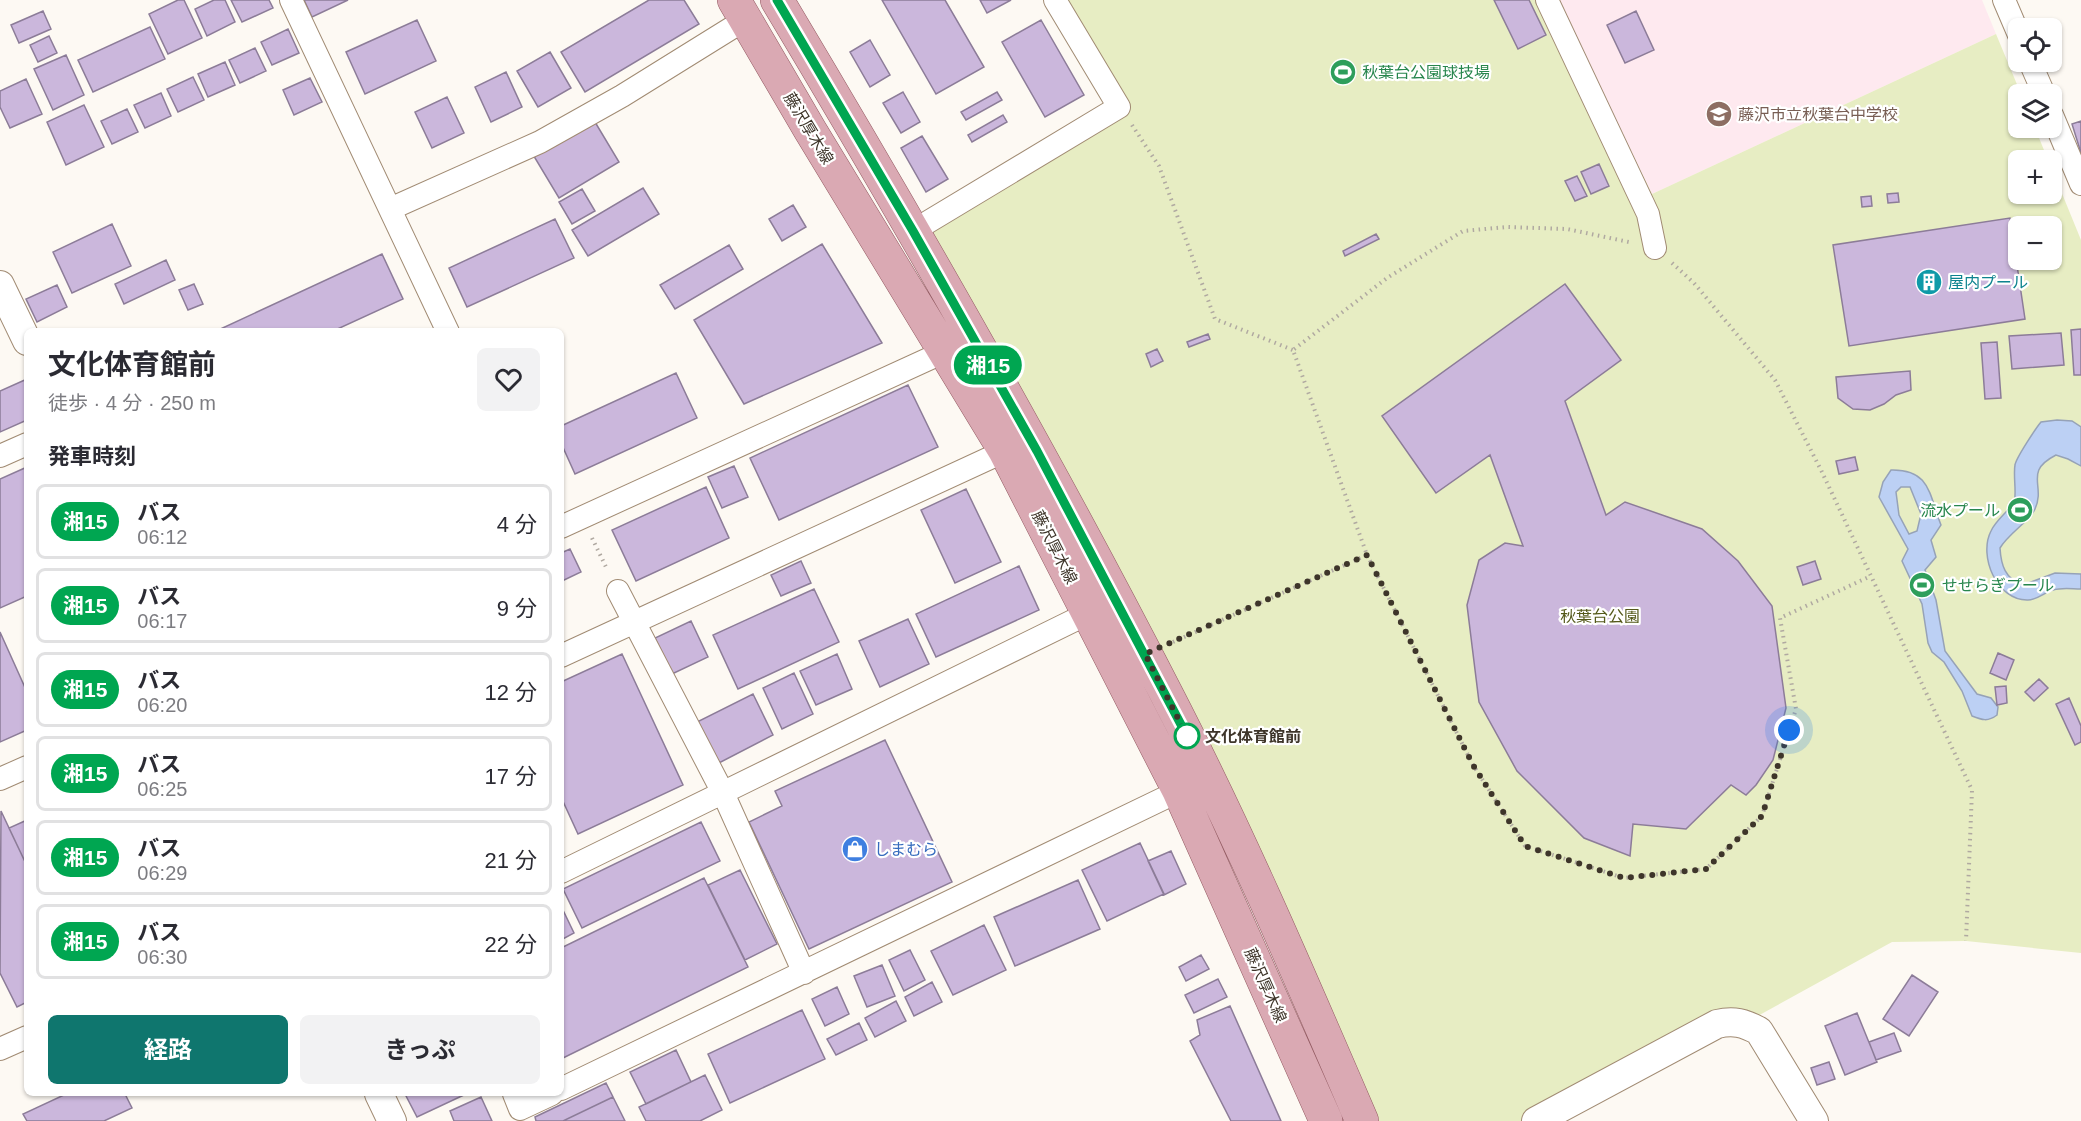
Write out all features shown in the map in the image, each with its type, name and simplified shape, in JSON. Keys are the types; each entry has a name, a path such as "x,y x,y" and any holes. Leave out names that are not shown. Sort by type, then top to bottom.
{"main road":[{"name":"藤沢厚木線","path":"777,0 913,231 1037,451 1145,654 1292,958 1362,1121"},
{"name":"藤沢厚木線","path":"740,9 810,130 1005,451 1179,791 1326,1121"}],"street":[{"path":"291,0 446,328"},
{"path":"913,231 1119,107 1055,0"},
{"path":"1547,0 1648,214 1655,248"},
{"path":"2004,0 2012,18"},
{"path":"390,209 540,142 622,96 740,9"},
{"path":"2062,138 2081,184"},
{"path":"0,285 24,335"},
{"path":"564,526 946,351"},
{"path":"0,456 24,445"},
{"path":"564,655 1005,451"},
{"path":"618,591 723,793 804,974"},
{"path":"564,872 1089,612"},
{"path":"0,779 24,768"},
{"path":"564,1088 804,974 1179,791"},
{"path":"1536,1121 1717,1024 1732,1021 1745,1023 1760,1031 1814,1121"},
{"path":"0,1049 24,1038"},
{"path":"380,1096 392,1121"},
{"path":"514,1096 520,1109 548,1096"}],"path":[{"path":"1119,107 1159,166 1215,319 1293,350 1367,555 1473,765 1525,846 1624,878 1706,869 1762,816 1796,709 1780,618 1871,576"},
{"path":"1293,350 1387,278 1463,231 1507,227 1568,229 1655,248 1694,284 1775,380 1821,470 1972,790 1966,940"},
{"path":"582,518 618,591"},
{"path":"1145,654 1367,555"}],"shaded area":[{"name":"藤沢市立秋葉台中学校","path":"1559,0 1982,0 1996,34 1652,194"}],"green space":[{"name":"秋葉台公園","path":"1055,0 1556,0 1652,194 1996,34 2008,63 2008,72 2012,72 2017,84 2008,84 2008,138 2039,138 2044,150 2008,150 2008,204 2062,204 2062,193 2081,240 2081,953 1966,941 1892,942 1745,1023 1536,1121 1362,1121 1292,958 913,231 1119,107"}],"water":[{"name":"流水プール","path":"2072,421 2081,427 2081,466 2056,455 2040,467 2037,479 2038,500 2035,509 2000,548 2005,571 2017,582 2023,585 2055,573 2081,574 2081,589 2057,589 2031,600 2017,598 2007,593 1993,575 1987,552 1988,541 1993,527 2014,502 2015,465 2022,450 2041,422"},
{"name":"せせらぎプール","path":"1891,470 1914,474 1926,485 1941,525 1931,540 1936,557 1925,570 1936,600 1945,651 1977,694 1991,698 1998,707 1997,715 1991,719 1972,716 1962,691 1944,662 1932,652 1928,643 1922,604 1902,561 1908,549 1879,497 1883,482","holes":["1901,487 1910,487 1921,514 1917,531 1909,534 1899,515 1896,492"]}],"building":[{"path":"178,0 184,0 202,38 168,54 149,14"},
{"path":"214,0 225,0 235,22 207,36 195,9"},
{"path":"231,0 269,0 273,8 242,22"},
{"path":"304,0 348,0 312,17"},
{"path":"649,0 684,0 699,24 585,92 561,52"},
{"path":"882,0 945,0 984,67 936,94"},
{"path":"980,0 1011,0 987,13"},
{"path":"1494,0 1529,0 1546,35 1518,49"},
{"path":"43,11 51,29 19,43 11,25"},
{"path":"1636,11 1654,50 1625,63 1607,25"},
{"path":"417,20 436,61 365,94 346,52"},
{"path":"1041,20 1084,95 1045,117 1002,42"},
{"path":"150,27 165,59 93,92 78,60"},
{"path":"288,29 299,53 272,65 261,42"},
{"path":"49,36 57,53 38,62 30,45"},
{"path":"870,40 890,75 870,87 850,52"},
{"path":"255,48 266,71 240,83 229,60"},
{"path":"550,52 571,88 538,107 517,71"},
{"path":"66,55 84,95 53,110 34,69"},
{"path":"225,62 235,85 208,97 198,74"},
{"path":"506,72 522,107 491,122 475,87"},
{"path":"193,77 204,100 178,112 167,89"},
{"path":"310,78 322,102 294,115 283,90"},
{"path":"26,79 42,114 10,128 0,107 0,91"},
{"path":"903,92 920,122 901,133 883,103"},
{"path":"997,92 1002,100 966,120 961,112"},
{"path":"161,93 171,116 145,128 134,105"},
{"path":"447,97 464,133 432,148 415,112"},
{"path":"84,105 104,147 66,165 47,122"},
{"path":"127,109 138,132 112,144 101,121"},
{"path":"1003,115 1007,122 972,142 968,135"},
{"path":"592,117 619,162 559,198 532,153"},
{"path":"2081,121 2081,153 2072,124"},
{"path":"922,136 948,179 926,192 901,148"},
{"path":"1599,164 1609,186 1591,194 1581,172"},
{"path":"1577,176 1587,196 1575,201 1565,181"},
{"path":"643,188 659,214 588,256 572,230"},
{"path":"582,189 595,211 572,224 559,202"},
{"path":"1898,193 1899,202 1888,203 1887,194"},
{"path":"1871,196 1872,206 1862,207 1861,197"},
{"path":"793,205 806,227 782,241 769,219"},
{"name":"屋内プール","path":"2008,218 2008,270 2018,270 2025,319 1849,346 1833,245"},
{"path":"555,219 574,258 467,307 449,268"},
{"path":"112,224 131,266 72,293 53,252"},
{"path":"1376,234 1379,239 1345,256 1343,251"},
{"path":"822,244 882,343 744,404 694,320"},
{"path":"729,245 743,269 675,309 660,285"},
{"path":"382,254 403,299 340,328 223,328"},
{"path":"166,260 175,280 124,304 115,284"},
{"path":"194,284 203,304 188,310 179,290"},
{"path":"1565,284 1621,360 1565,401 1606,515 1625,502 1702,529 1738,561 1772,606 1786,708 1773,760 1756,785 1746,795 1731,785 1686,829 1633,824 1630,856 1584,838 1517,771 1479,702 1467,605 1479,560 1505,543 1523,546 1490,455 1436,493 1382,416"},
{"path":"57,285 67,307 37,322 26,299"},
{"path":"2081,329 2081,375 2074,375 2071,330"},
{"path":"2061,333 2064,365 2012,369 2009,336"},
{"path":"1208,334 1210,339 1189,347 1187,342"},
{"path":"1997,342 2001,398 1985,399 1981,343"},
{"path":"1157,349 1163,361 1151,367 1146,354"},
{"path":"1910,371 1911,390 1896,395 1870,410 1853,409 1838,398 1836,377"},
{"path":"676,373 697,418 575,474 564,450 564,425"},
{"path":"24,380 24,421 0,432 0,391"},
{"path":"908,385 938,447 779,520 750,458"},
{"path":"1855,457 1858,470 1839,474 1836,461"},
{"path":"734,466 748,497 722,508 708,477"},
{"path":"24,468 24,597 0,608 0,479"},
{"path":"706,487 729,538 636,581 612,530"},
{"path":"966,489 1001,562 955,583 921,510"},
{"path":"570,549 581,572 564,580 564,552"},
{"path":"801,561 811,583 781,596 771,575"},
{"path":"1815,561 1821,579 1803,585 1797,567"},
{"path":"1019,566 1039,610 936,657 916,614"},
{"path":"814,589 839,642 738,689 713,635"},
{"path":"908,619 929,664 880,687 859,641"},
{"path":"691,621 708,657 672,674 655,638"},
{"path":"0,632 24,685 24,731 0,742"},
{"path":"1998,653 2014,660 2006,680 1990,673"},
{"path":"622,654 683,785 578,834 564,804 564,681"},
{"path":"837,654 852,689 816,705 800,671"},
{"path":"794,673 813,714 782,729 763,688"},
{"path":"2039,679 2048,688 2034,701 2025,692"},
{"path":"2006,686 2007,703 1997,705 1995,687"},
{"path":"753,694 773,735 717,764 695,723"},
{"path":"2069,698 2081,726 2081,742 2075,745 2056,704"},
{"path":"885,740 952,882 809,949 749,822 782,806 775,791"},
{"path":"1,811 24,860 24,1004 17,1007 0,973"},
{"path":"24,821 24,860 9,828"},
{"path":"701,822 720,861 582,928 564,889"},
{"path":"1140,843 1164,894 1107,921 1082,870"},
{"path":"1171,851 1186,884 1164,895 1148,861"},
{"path":"740,870 777,944 745,960 708,885"},
{"path":"704,878 748,967 564,1058 564,947"},
{"path":"1078,880 1100,929 1015,966 994,917"},
{"path":"564,912 574,933 564,938"},
{"path":"984,925 1006,970 953,995 931,951"},
{"path":"910,950 925,980 904,991 889,960"},
{"path":"1201,955 1209,969 1186,981 1179,967"},
{"path":"882,965 895,996 867,1007 854,976"},
{"path":"1912,975 1938,992 1909,1036 1883,1019"},
{"path":"1218,979 1227,997 1194,1013 1185,995"},
{"path":"932,982 942,1002 914,1016 905,997"},
{"path":"837,987 849,1014 825,1026 812,999"},
{"path":"896,1001 906,1021 875,1037 865,1018"},
{"path":"1230,1006 1281,1121 1231,1121 1190,1041 1200,1035 1197,1020"},
{"path":"802,1010 825,1059 730,1103 708,1054"},
{"path":"1857,1013 1877,1062 1845,1075 1825,1026"},
{"path":"859,1023 867,1040 836,1055 827,1039"},
{"path":"1894,1033 1901,1051 1876,1060 1869,1042"},
{"path":"676,1050 691,1082 646,1104 630,1072"},
{"path":"1829,1062 1835,1079 1817,1085 1811,1068"},
{"path":"705,1075 722,1110 700,1121 646,1121 639,1107"},
{"path":"606,1083 613,1097 563,1121 536,1121 535,1117"},
{"path":"62,1096 126,1096 132,1108 104,1121 27,1121 23,1114"},
{"path":"406,1096 462,1096 417,1117"},
{"path":"481,1097 492,1121 454,1121 450,1111"},
{"path":"613,1097 625,1121 563,1121"}],"bus line":[{"name":"湘15","path":"777,0 913,231 1037,451 1187,736"}],"place":[{"name":"秋葉台公園球技場","path":"1343,72"},
{"name":"藤沢市立秋葉台中学校","path":"1719,114"},
{"name":"屋内プール","path":"1929,282"},
{"name":"流水プール","path":"2020,510"},
{"name":"せせらぎプール","path":"1922,585"},
{"name":"文化体育館前","path":"1187,736"},
{"name":"しまむら","path":"855,849"}],"route":[{"path":"1187,736 1145,654 1367,555 1473,765 1525,846 1624,878 1706,869 1762,816 1789,730"}]}
